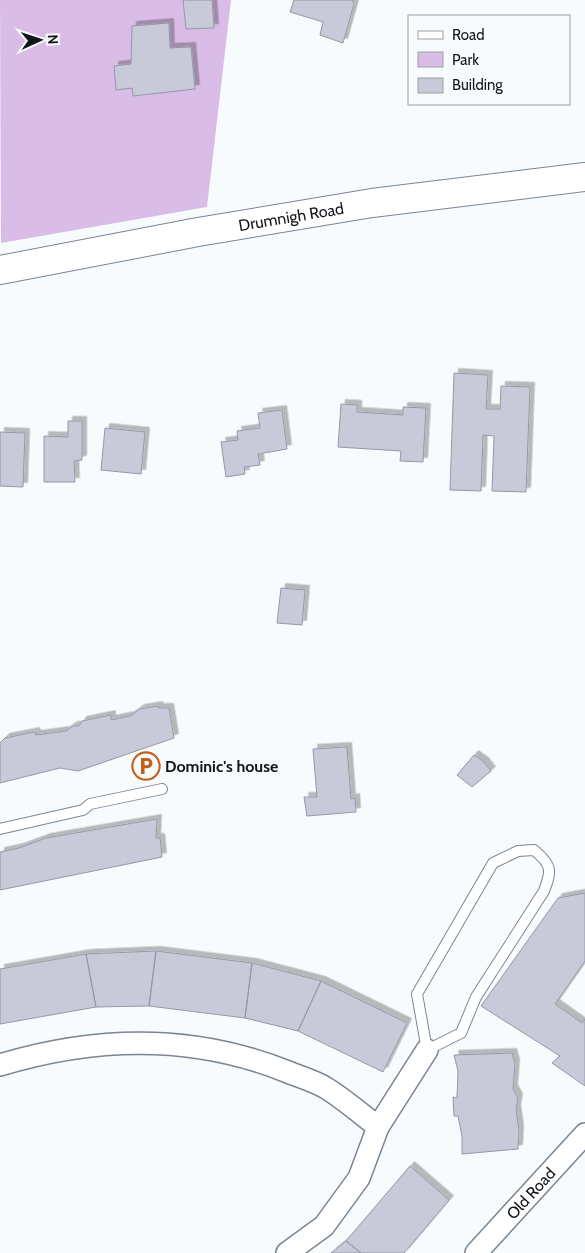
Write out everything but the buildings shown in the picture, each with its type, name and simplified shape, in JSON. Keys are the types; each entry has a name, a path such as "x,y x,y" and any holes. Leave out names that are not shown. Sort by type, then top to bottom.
{"main road":[{"name":"Drumnigh Road","path":"0,270 198,232 372,203 585,177"}],"street":[{"path":"0,1065 38,1054 140,1042 176,1043 253,1058 325,1087 378,1127"},
{"path":"287,1253 324,1226 359,1178 378,1127 426,1050"},
{"name":"Old Road","path":"476,1253 585,1134"}],"lane":[{"path":"0,830 83,810 90,804 162,789"},
{"path":"534,850 547,860 550,873 544,891 476,998 461,1033 426,1050 418,994 493,864 518,851 534,850"}],"green space":[{"path":"0,0 231,0 207,207 1,243"}],"place":[{"name":"Dominic's house","path":"146,766"}]}
